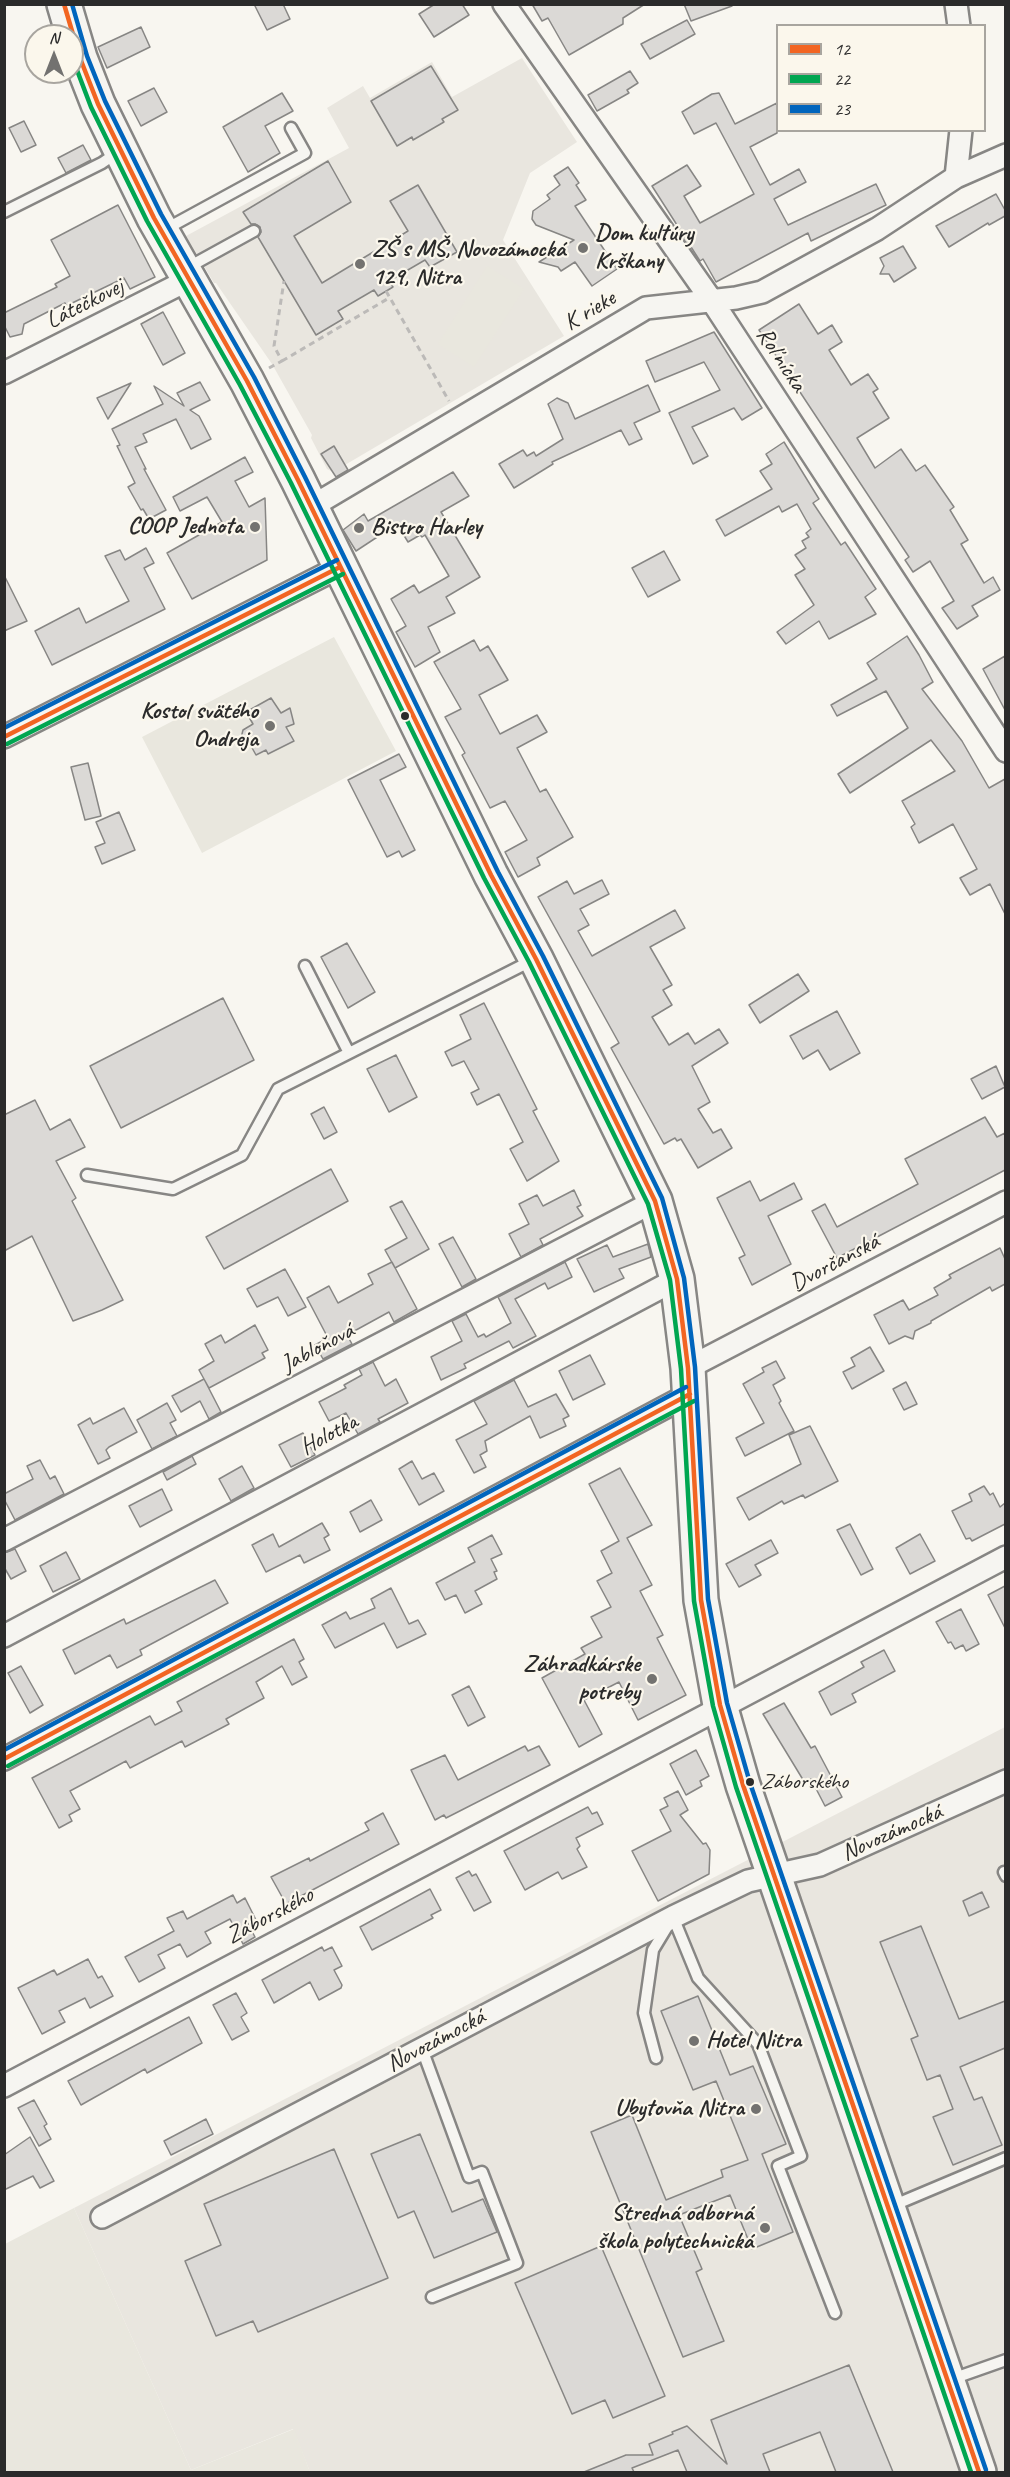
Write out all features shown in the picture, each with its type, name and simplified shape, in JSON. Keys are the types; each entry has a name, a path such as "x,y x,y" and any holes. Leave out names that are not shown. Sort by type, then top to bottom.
{"main road":[{"path":"64,4 87,76 161,232 247,381 655,1201 677,1279 689,1381 701,1600 720,1706 743,1785 979,2472"}],"street":[{"name":"Roľnícka","path":"504,4 712,301 1005,751"},
{"path":"956,4 959,24"},
{"path":"956,177 961,132"},
{"name":"K rieke","path":"311,507 646,308 712,301 762,292 877,229 956,177 1005,155"},
{"name":"Látečkovej","path":"4,373 185,275"},
{"path":"4,737 340,567"},
{"name":"Jabloňová","path":"4,1540 655,1201"},
{"name":"Dvorčanská","path":"4,1759 689,1381 1005,1202"},
{"name":"Holotka","path":"4,1636 677,1279"},
{"name":"Záborského","path":"4,2086 1005,1557"},
{"name":"Novozámocká","path":"102,2217 673,1917 748,1881 820,1865 1005,1781"}],"lane":[{"path":"161,232 304,153 291,128"},
{"path":"4,213 102,163 121,150"},
{"path":"185,275 254,231"},
{"path":"87,1175 173,1189 242,1155 278,1089 536,959"},
{"path":"305,966 348,1052"},
{"path":"656,2058 644,2013 653,1950 673,1917"},
{"path":"673,1917 698,1978 758,2044 801,2156 778,2166 835,2313"},
{"path":"422,2049 469,2176 482,2172 517,2263 432,2297"},
{"path":"889,2207 1005,2158"},
{"path":"948,2380 1005,2360"}],"path":[{"path":"282,361 274,346 284,281"},
{"path":"386,291 459,418"},
{"path":"267,369 389,298"}],"shaded area":[{"name":"ZŠ s MŠ, Novozámocká 129, Nitra","path":"522,58 577,142 530,173 503,240 564,336 333,472 327,469 311,438 312,435 272,364 214,283 186,236 349,148 327,108 363,86 370,98 432,62 452,97"},
{"path":"487,266 524,289 474,367 438,344"},
{"path":"334,637 396,751 202,853 142,737"},
{"path":"1005,1727 1005,2472 310,2472 293,2429 191,2470 74,2208"},
{"path":"74,2208 191,2470 294,2429 310,2472 5,2472 5,2244"}],"building":[{"path":"254,4 283,4 290,19 267,30"},
{"path":"435,4 462,4 469,15 434,37 419,14"},
{"path":"532,4 645,4 623,18 623,24 569,55 548,18 542,21"},
{"path":"684,4 731,4 732,6 691,21"},
{"path":"687,20 695,34 650,59 641,44"},
{"path":"141,27 150,47 107,68 98,47"},
{"path":"431,66 458,110 442,119 444,122 413,140 412,137 397,146 371,101"},
{"path":"630,71 638,83 627,90 629,93 597,111 588,95"},
{"path":"154,88 167,112 141,126 128,101"},
{"path":"282,93 293,111 265,126 280,153 248,172 223,127"},
{"path":"719,93 735,124 776,104 777,133 750,147 770,185 799,169 806,182 774,199 788,225 876,184 886,205 811,241 808,233 716,282 703,259 700,261 652,186 687,165 701,186 684,196 700,223 754,194 716,123 694,134 682,112 712,94"},
{"path":"24,121 36,145 21,152 9,128"},
{"path":"83,145 91,160 66,173 58,158"},
{"path":"328,161 351,202 294,236 322,283 408,231 390,201 418,185 457,252 430,267 425,260 389,281 393,287 378,296 374,290 338,311 343,319 316,335 258,237 261,232 260,227 251,224 243,212"},
{"path":"568,167 579,183 576,185 586,200 575,206 617,269 592,286 575,262 561,271 558,267 539,262 574,240 536,225 532,219 533,211 550,199 547,195 560,185 554,176"},
{"path":"996,194 1005,210 1005,216 989,225 988,223 949,247 936,226"},
{"path":"118,205 155,277 130,289 124,278 66,306 65,303 24,324 22,334 10,337 4,325 4,313 57,287 55,284 70,276 51,240"},
{"path":"903,246 916,268 894,282 889,274 880,274 884,266 880,258"},
{"path":"799,304 818,334 832,325 842,342 829,350 851,385 868,374 878,389 873,392 889,418 857,438 875,468 901,449 916,471 925,465 954,507 950,510 968,540 961,544 984,583 993,577 1000,590 972,606 978,616 957,629 942,608 954,601 930,561 913,572 905,560 909,557 759,330"},
{"path":"163,312 185,353 163,365 141,324"},
{"path":"714,332 762,408 742,420 734,408 692,427 708,456 693,464 669,413 720,390 704,362 655,382 646,361"},
{"path":"200,382 210,400 190,410 199,416 211,439 191,449 176,419 143,434 147,442 135,447 166,510 149,519 128,487 135,483 117,446 120,445 112,429 163,404 154,386 184,406 177,393"},
{"path":"131,383 108,419 97,398"},
{"path":"648,385 660,411 634,423 642,439 629,445 621,430 552,462 553,464 514,488 499,464 523,450 527,456 534,452 536,456 563,439 548,404 557,398 568,403 575,419"},
{"path":"784,442 819,499 813,503 841,545 845,542 876,589 865,597 876,614 829,639 819,621 786,644 777,632 814,605 795,575 805,569 795,555 806,548 802,541 809,537 806,533 811,529 797,504 782,512 779,506 725,536 716,520 772,489 760,471 772,464 766,454"},
{"path":"334,446 348,470 336,477 321,454"},
{"path":"245,457 253,472 235,481 249,507 265,498 267,560 192,599 167,553 222,522 207,497 180,511 173,497"},
{"path":"453,472 469,496 441,512 480,577 446,597 455,613 428,627 440,652 415,667 396,632 406,626 391,599 414,585 419,593 449,576 425,535 422,537 420,535 408,542 397,524 356,551 343,530 364,514 368,521"},
{"path":"146,548 154,563 144,568 165,609 52,665 35,631 79,608 86,623 129,601 105,556 120,550 125,560"},
{"path":"664,551 680,580 648,597 632,568"},
{"path":"4,575 27,621 4,631"},
{"path":"907,636 933,682 922,689 962,741 989,788 1005,779 1005,914 990,884 970,895 960,878 977,869 953,824 919,843 911,827 915,824 902,801 955,771 931,740 850,793 838,774 908,728 886,691 837,716 831,705 877,679 867,663"},
{"path":"474,640 480,651 488,646 508,680 479,695 500,734 537,715 547,732 517,748 540,792 546,789 573,837 537,858 540,865 518,877 505,852 527,840 505,801 490,808 462,755 465,753 445,717 461,709 434,662"},
{"path":"1005,656 1005,710 983,669"},
{"name":"Kostol svätého Ondreja","path":"271,698 281,713 290,708 294,724 286,727 294,741 268,754 266,750 256,755 251,746 240,742 243,730 253,724 246,712"},
{"path":"399,754 406,767 380,780 415,850 402,857 399,851 387,857 348,780"},
{"path":"88,763 101,816 85,820 71,767"},
{"path":"119,812 135,850 102,864 95,847 105,843 96,822"},
{"path":"602,880 609,894 580,909 589,925 578,931 592,956 675,910 685,928 650,947 672,985 663,990 672,1005 652,1017 669,1045 688,1033 695,1044 719,1029 728,1043 692,1066 710,1102 698,1109 713,1133 721,1129 732,1148 698,1168 681,1139 677,1141 675,1138 664,1144 611,1048 619,1043 538,897 567,881 574,894"},
{"path":"347,943 375,992 348,1008 321,957"},
{"path":"798,974 809,991 760,1023 749,1005"},
{"path":"223,998 254,1060 121,1128 90,1066"},
{"path":"484,1003 537,1109 533,1111 559,1161 527,1181 510,1149 523,1142 499,1094 477,1105 471,1093 479,1089 464,1061 452,1066 445,1052 471,1039 460,1015"},
{"path":"837,1011 860,1053 830,1070 818,1050 803,1059 790,1036"},
{"path":"396,1055 417,1097 389,1112 367,1069"},
{"path":"996,1066 1005,1087 982,1099 971,1079"},
{"path":"35,1100 50,1130 70,1119 85,1147 56,1161 76,1198 72,1201 123,1300 73,1321 32,1236 4,1251 4,1115"},
{"path":"324,1107 337,1132 324,1139 311,1114"},
{"path":"985,1117 997,1137 1005,1133 1005,1170 837,1258 812,1211 825,1204 837,1227 918,1184 905,1159"},
{"path":"331,1169 348,1201 224,1269 206,1237"},
{"path":"750,1181 760,1201 794,1183 802,1199 768,1216 791,1264 752,1285 739,1258 745,1255 717,1198"},
{"path":"574,1190 581,1205 577,1207 583,1216 540,1239 543,1245 521,1257 509,1234 529,1224 519,1204 537,1195 543,1206"},
{"path":"402,1201 429,1249 395,1268 385,1250 407,1238 390,1207"},
{"path":"453,1237 476,1279 462,1287 439,1244"},
{"path":"648,1244 651,1257 619,1269 624,1278 594,1292 577,1259 607,1245 613,1257"},
{"path":"1000,1248 1005,1259 1005,1284 992,1291 990,1287 931,1321 915,1331 913,1339 905,1336 889,1344 874,1315 903,1300 909,1310 938,1295 934,1288 951,1278 949,1275"},
{"path":"392,1262 417,1309 394,1322 389,1312 347,1335 352,1344 323,1359 315,1345 328,1338 307,1298 329,1286 338,1303 373,1284 368,1274"},
{"path":"565,1262 572,1277 548,1289 545,1283 515,1299 536,1336 513,1348 509,1341 464,1364 466,1368 441,1380 431,1357 462,1341 452,1321 466,1314 478,1337 484,1334 486,1337 511,1323 498,1297"},
{"path":"285,1269 306,1307 288,1316 278,1297 257,1307 247,1289"},
{"path":"255,1325 268,1350 262,1353 265,1358 209,1388 199,1370 214,1361 205,1344 221,1335 225,1343"},
{"path":"870,1347 884,1371 852,1389 843,1372 855,1366 851,1358"},
{"path":"590,1355 605,1384 573,1400 559,1371"},
{"path":"776,1361 785,1378 773,1385 781,1401 779,1403 794,1431 745,1456 736,1438 764,1423 743,1384 764,1372 762,1368"},
{"path":"373,1362 385,1386 396,1379 408,1403 378,1419 380,1422 358,1434 346,1413 329,1421 319,1402 346,1388 344,1385 362,1375 359,1369"},
{"path":"204,1379 221,1412 209,1419 200,1401 181,1412 172,1396"},
{"path":"514,1380 528,1407 556,1394 569,1416 563,1419 566,1426 540,1438 530,1416 485,1441 487,1451 480,1455 486,1467 474,1473 456,1440 487,1424 474,1401"},
{"path":"906,1382 917,1404 904,1410 893,1389"},
{"path":"167,1403 176,1420 170,1423 177,1436 152,1449 137,1420"},
{"path":"124,1408 137,1432 109,1447 106,1450 110,1458 98,1464 78,1425 90,1418 93,1424"},
{"path":"810,1426 838,1481 805,1498 803,1495 784,1504 782,1501 749,1520 737,1498 801,1464 789,1435"},
{"path":"303,1433 315,1455 291,1467 279,1445"},
{"path":"192,1456 196,1464 167,1480 163,1472"},
{"path":"40,1460 50,1479 55,1476 64,1494 15,1520 4,1499 4,1494 33,1479 27,1466"},
{"path":"412,1461 422,1479 434,1473 444,1491 419,1505 399,1469"},
{"path":"242,1466 254,1488 231,1501 219,1479"},
{"path":"620,1468 652,1525 627,1538 652,1585 640,1591 663,1635 657,1638 686,1695 638,1720 619,1682 584,1700 602,1734 579,1747 542,1678 585,1654 581,1648 602,1637 591,1617 611,1607 597,1581 612,1573 601,1551 619,1541 589,1484"},
{"path":"984,1486 990,1495 993,1493 1000,1507 1005,1503 1005,1524 972,1541 970,1538 966,1539 952,1511 972,1501 969,1494"},
{"path":"162,1489 172,1510 140,1527 129,1506"},
{"path":"371,1500 382,1520 360,1532 350,1512"},
{"path":"322,1523 329,1535 324,1538 330,1550 304,1563 300,1555 266,1572 252,1545 273,1534 279,1547"},
{"path":"850,1524 873,1569 861,1575 837,1530"},
{"path":"920,1534 935,1561 910,1574 896,1548"},
{"path":"492,1535 502,1554 491,1559 497,1571 494,1572 497,1579 475,1591 482,1604 465,1613 456,1595 445,1600 436,1583 475,1562 468,1548"},
{"path":"771,1540 778,1553 755,1565 761,1575 739,1587 726,1564"},
{"path":"15,1549 26,1571 11,1579 4,1567 4,1553"},
{"path":"66,1552 80,1579 53,1592 40,1566"},
{"path":"215,1580 228,1603 140,1650 142,1655 117,1668 110,1655 75,1674 63,1650 124,1619 126,1624"},
{"path":"1005,1586 1005,1628 988,1595"},
{"path":"391,1588 409,1624 418,1620 426,1634 397,1648 384,1623 335,1648 322,1625 346,1612 350,1619 375,1608 371,1599"},
{"path":"961,1609 979,1644 966,1651 963,1645 955,1649 951,1642 948,1643 936,1622"},
{"path":"294,1639 304,1659 299,1662 307,1677 292,1685 282,1666 256,1682 264,1698 226,1719 229,1724 185,1747 182,1741 130,1768 126,1761 70,1791 80,1809 69,1815 72,1821 59,1828 32,1778 150,1716 155,1725 182,1711 177,1702"},
{"path":"884,1650 895,1671 852,1694 856,1702 831,1715 819,1692 864,1667 861,1662"},
{"path":"21,1666 43,1705 30,1713 8,1673"},
{"path":"469,1686 485,1717 468,1726 452,1695"},
{"path":"784,1703 811,1748 815,1746 842,1797 825,1806 811,1779 805,1783 763,1714"},
{"path":"525,1746 528,1751 539,1746 550,1765 446,1818 444,1815 435,1820 411,1770 445,1755 458,1780"},
{"path":"696,1750 709,1776 700,1781 702,1786 686,1795 670,1764"},
{"path":"678,1791 688,1810 680,1815 710,1850 709,1874 658,1901 632,1851 671,1831 660,1810 668,1806 664,1798"},
{"path":"588,1807 592,1814 597,1812 603,1824 576,1838 580,1846 577,1849 587,1867 562,1879 558,1872 525,1890 504,1851"},
{"path":"383,1813 399,1844 286,1904 271,1877 309,1858 310,1861 369,1830 365,1823"},
{"path":"469,1871 472,1876 476,1874 491,1902 474,1911 456,1878"},
{"path":"430,1889 441,1910 431,1915 433,1918 372,1950 360,1927"},
{"path":"982,1892 989,1907 969,1916 963,1901"},
{"path":"233,1895 237,1903 245,1898 256,1920 248,1924 255,1937 243,1944 230,1919 205,1932 211,1943 187,1957 180,1944 158,1955 165,1968 139,1982 125,1957 174,1931 167,1918 183,1911 187,1919"},
{"path":"921,1926 959,2019 1005,2001 1005,2048 960,2067 974,2100 982,2097 1002,2145 953,2165 933,2117 953,2109 940,2075 927,2080 911,2039 918,2036 880,1942"},
{"path":"322,1947 324,1951 332,1947 342,1966 334,1970 342,1985 341,1988 319,2000 310,1982 274,2003 262,1980"},
{"path":"88,1959 98,1978 102,1976 113,1996 90,2008 85,1998 59,2011 65,2022 42,2034 18,1988 54,1970 57,1975"},
{"path":"236,1993 247,2013 241,2017 249,2031 232,2040 213,2005"},
{"path":"698,1996 730,2075 753,2066 786,2144 762,2154 793,2232 752,2249 730,2195 679,2215 702,2269 696,2272 724,2341 683,2357 591,2132 632,2115 666,2200 723,2177 721,2170 748,2160 716,2081 693,2090 661,2011"},
{"path":"189,2017 202,2043 147,2073 145,2069 81,2105 68,2081"},
{"path":"34,2100 47,2124 44,2126 51,2139 39,2146 18,2108"},
{"path":"206,2119 213,2134 171,2155 164,2141"},
{"path":"420,2134 452,2212 483,2199 497,2232 434,2258 414,2211 398,2218 371,2154"},
{"path":"30,2137 54,2181 40,2188 33,2176 4,2190 4,2155"},
{"path":"334,2149 388,2278 258,2332 253,2321 216,2336 185,2261 221,2245 204,2204"},
{"path":"601,2246 665,2396 613,2418 605,2400 572,2414 515,2283"},
{"path":"849,2365 893,2472 836,2472 820,2432 763,2454 770,2472 687,2472 678,2450 632,2468 634,2472 584,2472 626,2455 653,2455 649,2444 687,2426 727,2464 711,2420"}],"transit line":[{"name":"12","path":"64,4 80,58 98,104 154,218 247,381 298,480 491,875 536,959 655,1201 677,1279 688,1368 701,1600 720,1705 743,1785 979,2472"},
{"name":"23","path":"72,4 87,56 105,101 161,214 254,377 305,477 498,872 543,956 662,1198 684,1278 695,1367 708,1599 727,1703 750,1783 986,2470"},
{"name":"22","path":"82,84 91,107 147,221 240,385 291,483 484,878 529,962 648,1204 670,1280 681,1369 694,1601 713,1706 736,1787 971,2472"},
{"name":"23","path":"4,728 337,560"},
{"name":"12","path":"4,737 340,567"},
{"name":"22","path":"7,744 343,574"},
{"name":"23","path":"4,1750 686,1387"},
{"name":"12","path":"4,1759 690,1394"},
{"name":"22","path":"8,1766 694,1401"}],"place":[{"name":"Dom kultúry Krškany","path":"583,248"},
{"name":"ZŠ s MŠ, Novozámocká 129, Nitra","path":"360,264"},
{"name":"COOP Jednota","path":"255,527"},
{"name":"Bistro Harley","path":"359,528"},
{"name":"Kostol svätého Ondreja","path":"270,726"},
{"name":"Záhradkárske potreby","path":"652,1679"},
{"name":"Záborského","path":"750,1782"},
{"name":"Hotel Nitra","path":"694,2041"},
{"name":"Ubytovňa Nitra","path":"756,2109"},
{"name":"Stredná odborná škola polytechnická","path":"765,2228"}]}
